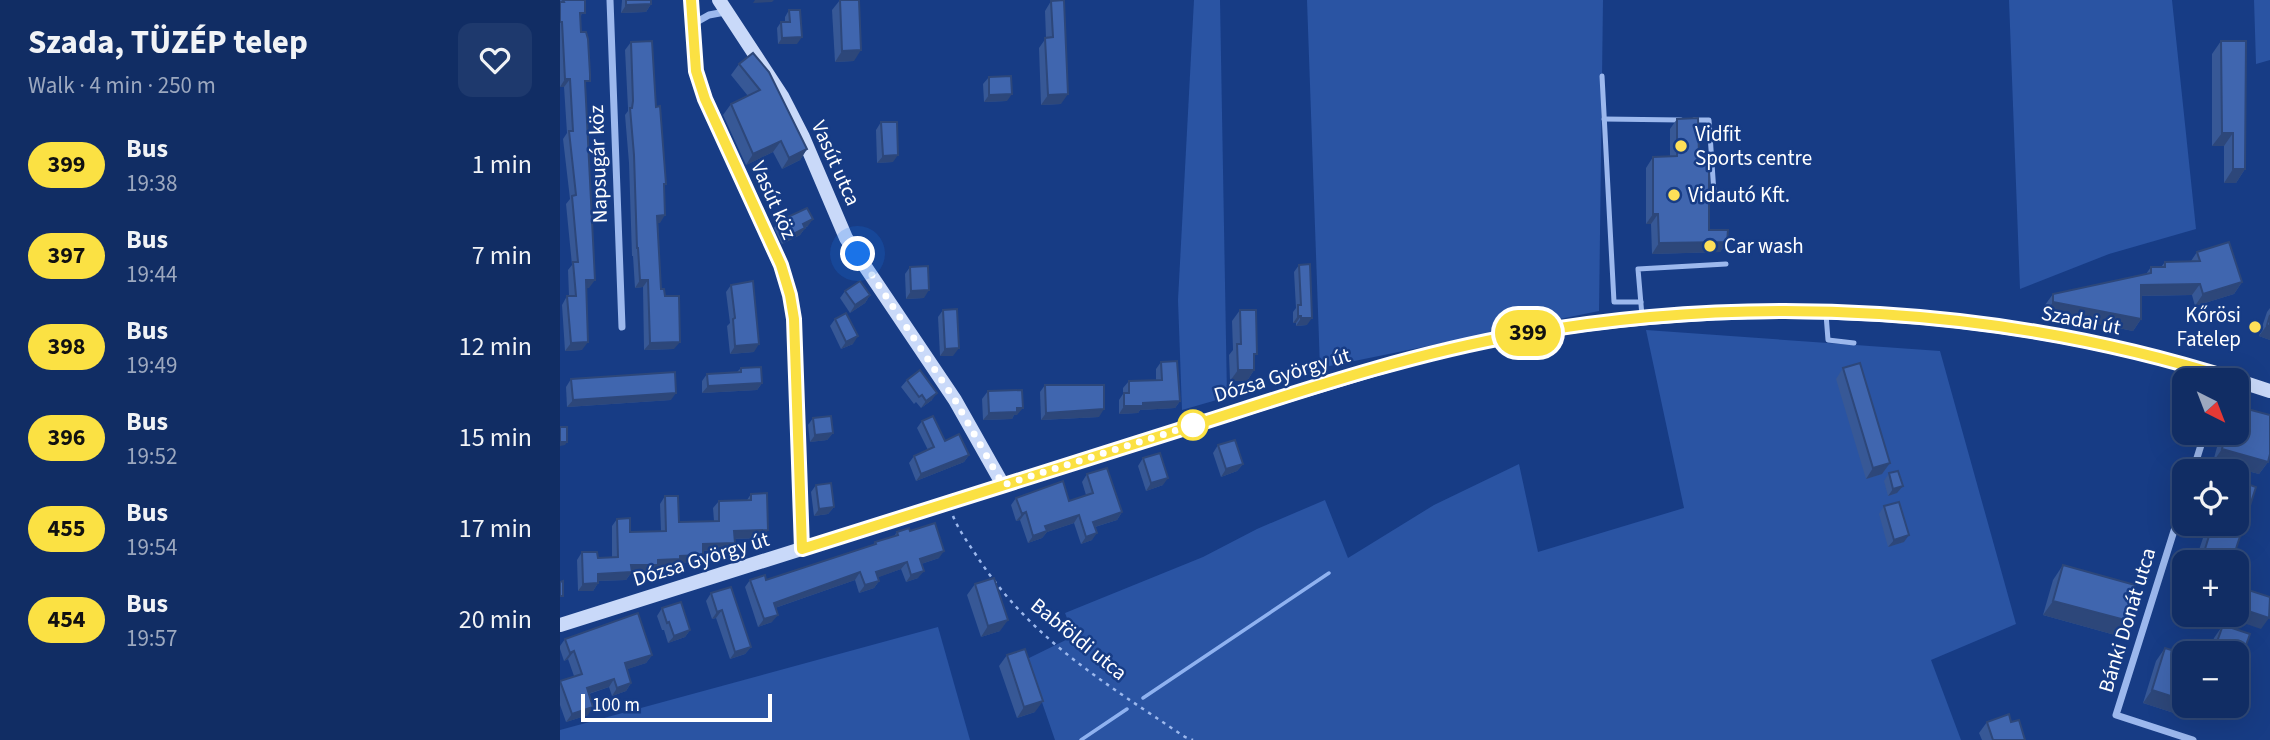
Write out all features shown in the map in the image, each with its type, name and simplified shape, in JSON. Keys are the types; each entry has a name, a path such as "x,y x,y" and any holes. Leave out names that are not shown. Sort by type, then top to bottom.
{"main road":[{"name":"Vasút köz","path":"691,0 696,71 705,99 781,265 790,295 794,319 802,549"},
{"name":"Vasút utca","path":"723,6 782,96 803,137 846,238 955,400 1003,485"},
{"name":"Dózsa György út","path":"560,625 1410,359 1517,335 1642,319 1733,312 1826,312 1936,320 2000,328"},
{"name":"Szadai út","path":"2000,328 2119,348 2190,368"},
{"name":"Szadai út","path":"2249,385 2270,391"}],"street":[{"name":"Napsugár köz","path":"610,0 622,327"},
{"path":"693,24 723,6"},
{"name":"Bánki Donát utca","path":"2172,536 2116,715 2193,740"}],"lane":[{"path":"1602,76 1614,302 1641,302"},
{"path":"1604,119 1709,120 1714,193"},
{"path":"1642,319 1638,269 1726,264"},
{"path":"1826,312 1828,340 1854,343"}],"path":[{"name":"Babföldi utca","path":"947,504 956,524 998,589 1030,624 1086,671 1193,740"}],"shaded area":[{"path":"1194,0 1220,0 1227,397 1182,410 1178,300"},
{"path":"1307,0 1603,0 1599,311 1320,368"},
{"path":"2009,0 2172,0 2196,229 2109,254 2020,289"},
{"path":"2254,0 2270,0 2270,60 2256,64"},
{"path":"1646,330 1940,351 2016,624 1931,660 1961,740 1055,740 1027,659 1074,636 1065,613 1203,557 1257,529 1325,500 1348,558 1434,505 1519,464 1538,552 1684,508"},
{"path":"938,627 970,740 560,740 560,730"}],"building":[{"path":"563,0 585,0 585,13 580,13 581,32 586,32 588,39 590,74 590,81 585,81 595,280 586,280 588,342 571,343 567,296 576,296 573,262 578,262 572,196 576,195 569,131 573,131 570,79 565,79 560,22 560,2 564,2"},
{"path":"626,0 651,0 651,4 626,5"},
{"path":"840,0 859,0 861,50 842,51"},
{"path":"1064,0 1068,94 1048,95 1045,38 1053,37 1051,1"},
{"path":"789,10 800,10 802,37 782,38 781,22 790,22"},
{"path":"652,41 656,107 660,106 666,184 665,215 657,216 661,289 664,289 665,296 679,296 680,342 650,343 648,280 640,280 637,248 630,108 633,101 631,42"},
{"path":"2221,41 2246,41 2245,169 2233,169 2233,133 2222,133"},
{"path":"753,53 769,72 807,149 789,158 781,141 753,154 731,104 760,90 739,64"},
{"path":"1011,76 1012,94 989,95 989,77"},
{"path":"1698,118 1699,155 1709,154 1709,230 1728,230 1727,242 1659,243 1658,214 1653,214 1653,157 1677,156 1677,119"},
{"path":"881,122 897,122 898,155 883,156"},
{"path":"807,208 813,219 803,224 805,228 786,238 779,221"},
{"path":"2229,242 2242,282 2203,294 2200,284 2141,285 2141,319 2053,302 2053,294 2151,273 2151,267 2165,267 2165,262 2200,261 2197,252"},
{"path":"1310,264 1312,318 1301,318 1298,316 1298,305 1301,305 1299,265"},
{"path":"928,266 929,290 911,291 910,267"},
{"path":"753,281 759,344 735,346 731,285"},
{"path":"860,281 870,295 855,305 845,291"},
{"path":"957,309 959,348 945,349 943,310"},
{"path":"1240,310 1256,310 1257,354 1254,354 1254,370 1238,370 1237,344 1241,344"},
{"path":"846,313 858,336 846,342 835,319"},
{"path":"1177,361 1180,401 1124,406 1124,393 1129,393 1129,381 1162,380 1161,362"},
{"path":"1860,363 1890,463 1873,468 1843,368"},
{"path":"761,367 762,383 708,386 707,374 741,372 741,368"},
{"path":"920,370 937,393 926,401 922,395 919,397 907,380"},
{"path":"675,372 676,393 573,400 571,379"},
{"path":"1045,385 1104,385 1104,409 1046,413"},
{"path":"1022,390 1023,408 1017,408 1017,412 989,413 988,391"},
{"path":"2249,409 2270,415 2268,462 2222,449 2223,445 2249,445"},
{"path":"831,416 833,433 815,435 813,418"},
{"path":"933,416 945,441 959,434 969,455 921,474 914,456 934,447 922,421"},
{"path":"560,427 567,427 567,442 560,442"},
{"path":"1235,440 1243,464 1226,469 1218,445"},
{"path":"1160,453 1168,478 1151,483 1143,458"},
{"path":"1107,468 1122,512 1093,522 1097,533 1086,537 1079,515 1045,526 1047,531 1033,536 1026,512 1022,514 1016,498 1063,481 1069,501 1093,493 1087,474"},
{"path":"1898,471 1903,486 1893,489 1889,473"},
{"path":"831,483 834,507 819,509 816,485"},
{"path":"2249,485 2256,487 2249,509"},
{"path":"767,493 768,530 734,531 735,543 703,544 703,555 658,560 658,565 631,565 632,572 598,574 598,583 583,584 582,552 597,552 598,558 618,557 617,519 630,518 630,532 666,531 665,496 678,496 679,522 719,521 719,501 751,500 751,494"},
{"path":"1899,502 1909,535 1894,540 1884,506"},
{"path":"935,523 944,551 920,559 924,571 911,575 907,562 876,572 879,581 865,585 860,572 774,603 778,615 764,619 750,580 765,575 766,580 876,544 875,542 898,535 897,532"},
{"path":"2209,536 2240,536 2236,550 2205,549"},
{"path":"2063,565 2135,585 2125,620 2053,601"},
{"path":"994,578 1008,620 988,626 975,584"},
{"path":"563,581 563,596 560,596 560,582"},
{"path":"731,587 751,647 735,652 722,610 717,612 711,593"},
{"path":"2249,590 2270,597 2269,618 2249,611"},
{"path":"681,602 690,630 674,636 662,608"},
{"path":"638,613 652,655 625,663 631,683 617,688 614,679 587,688 593,707 572,714 560,681 582,674 574,651 570,653 565,639"},
{"path":"2222,627 2250,634 2247,641 2217,641"},
{"path":"2165,648 2172,650 2172,696 2152,690"},
{"path":"1025,649 1043,701 1024,707 1007,655"},
{"path":"2009,714 2011,722 2019,720 2025,740 1993,740 1987,722"}],"waterway":[{"path":"1143,698 1329,573"},
{"path":"1081,740 1127,709"}],"bus line":[{"name":"399","path":"691,0 696,71 705,99 781,265 790,295 794,319 802,549 1233,412 1410,359 1517,335 1582,326 1733,312 1835,312 1936,320 2031,332 2119,348 2193,368"}],"place":[{"name":"Vidfit Sports centre","path":"1681,146"},
{"name":"Vidautó Kft.","path":"1674,195"},
{"name":"Car wash","path":"1710,246"},
{"name":"Kőrösi Fatelep","path":"2255,327"}],"route":[{"path":"858,254 955,400 1003,485 1193,425"}]}
